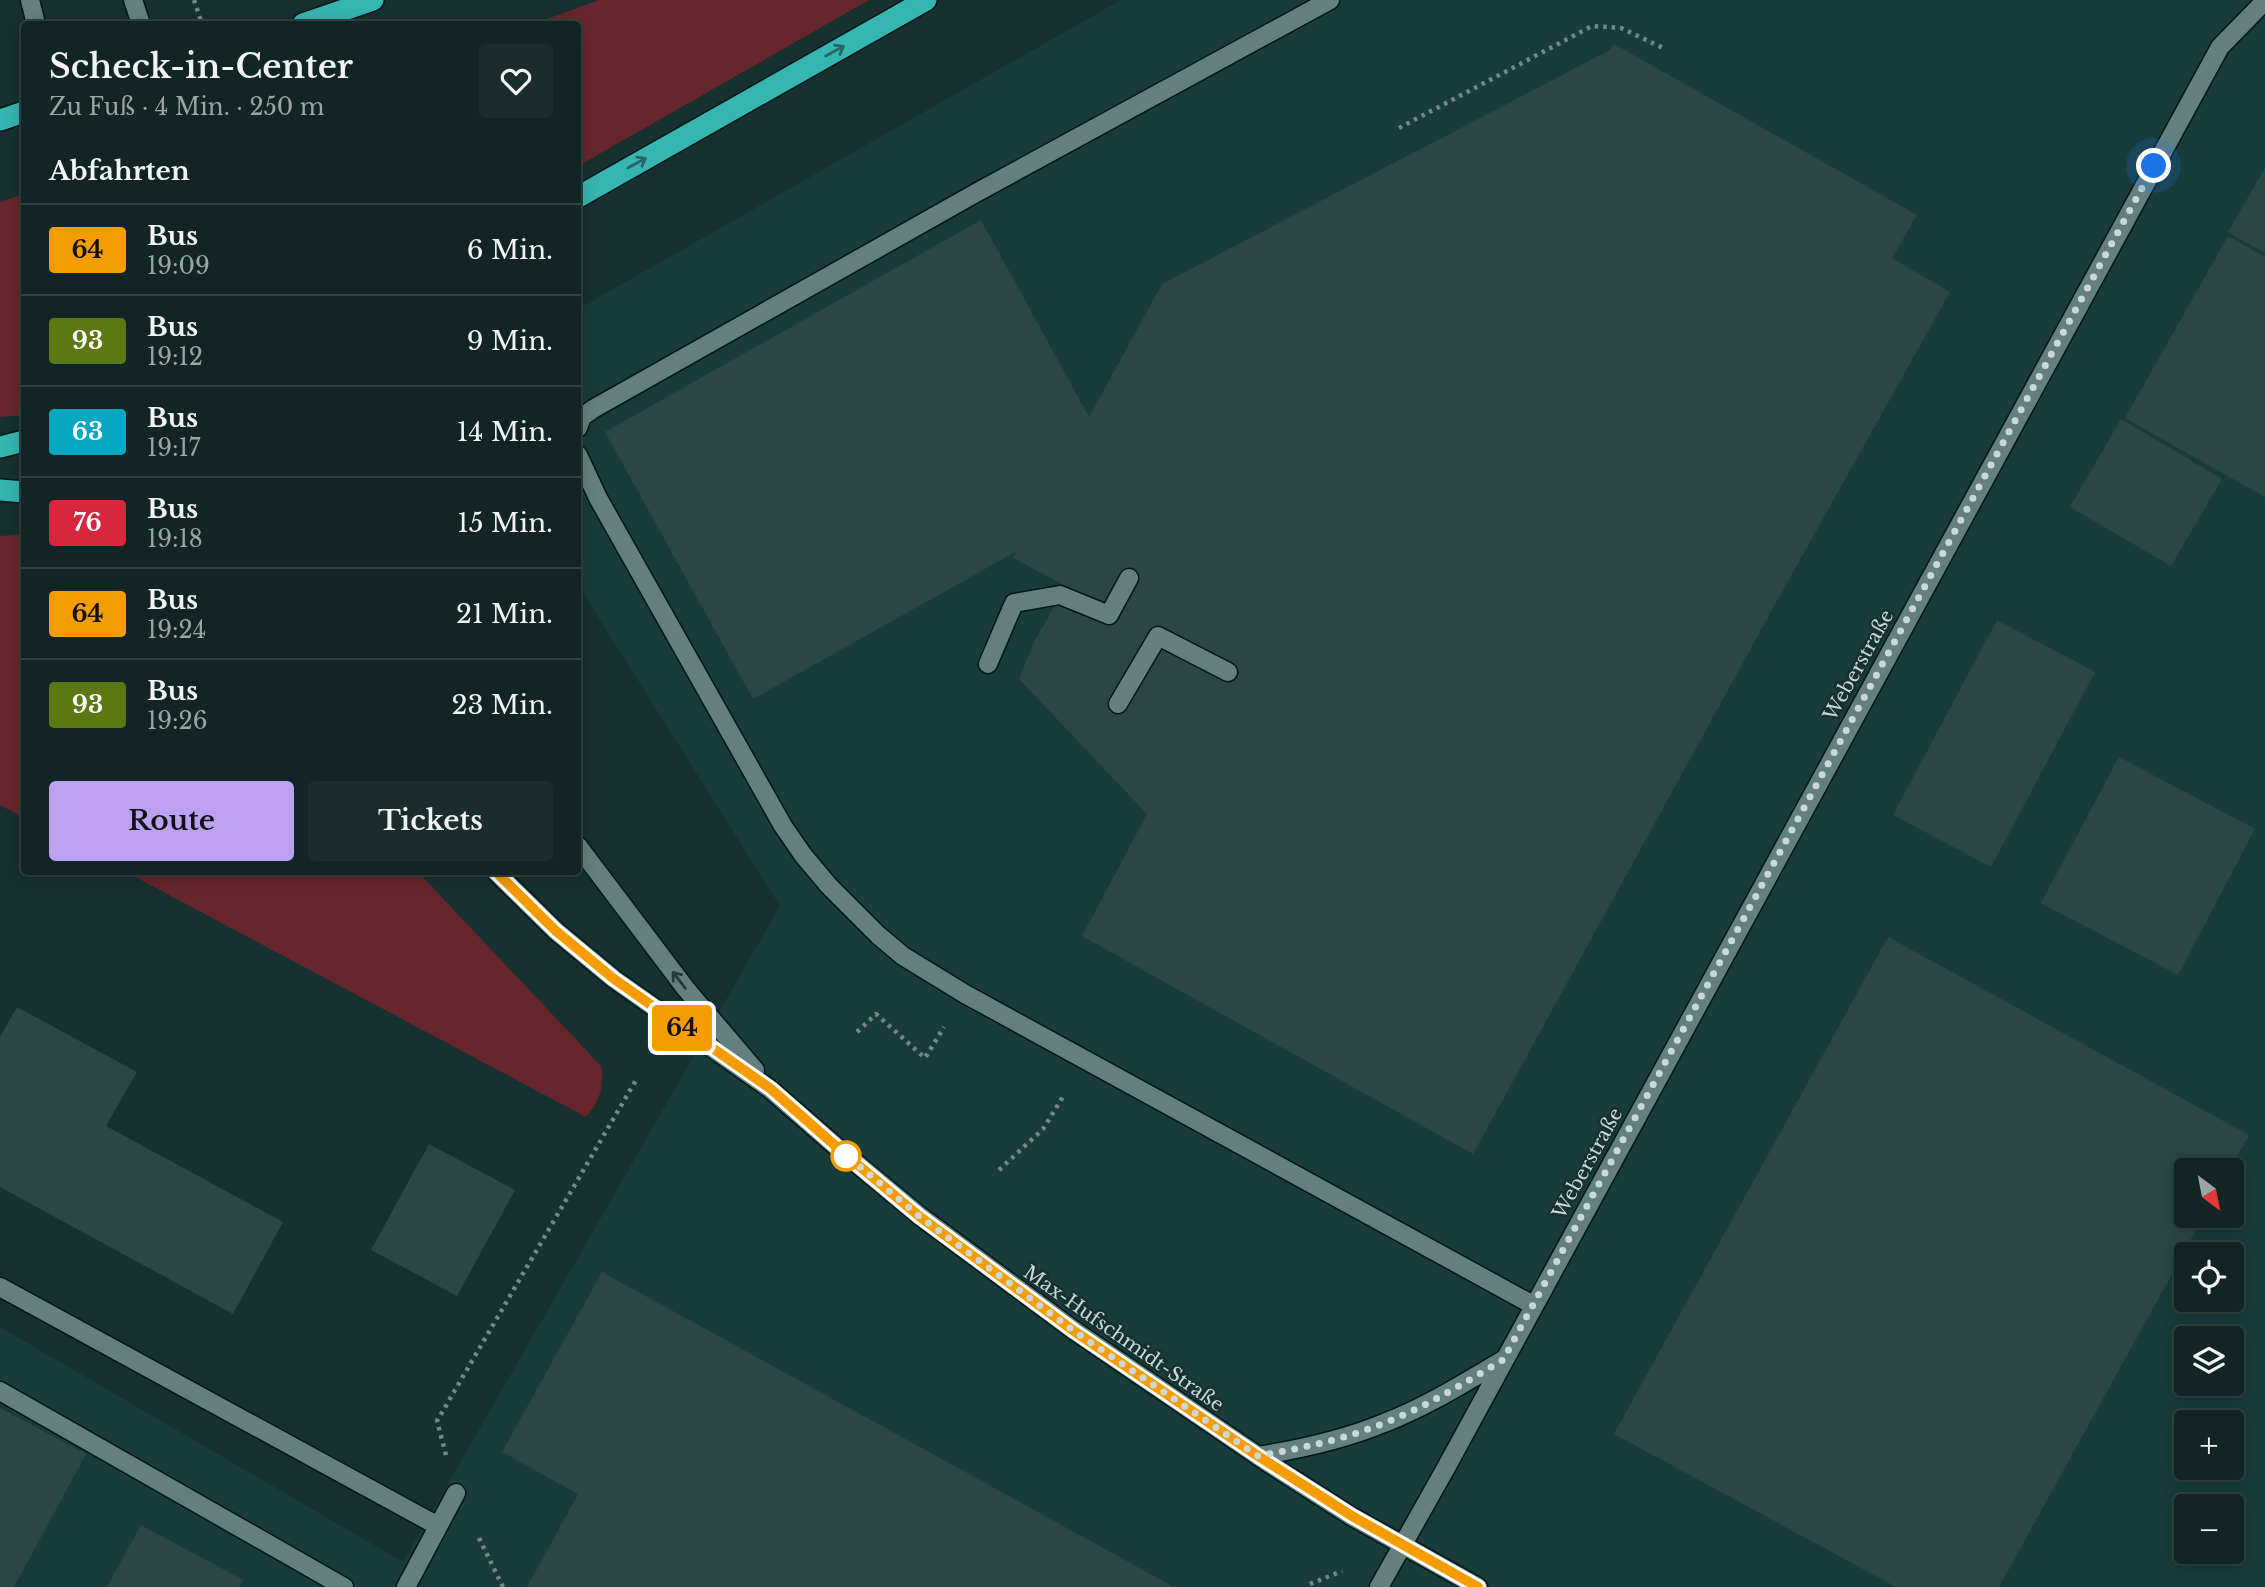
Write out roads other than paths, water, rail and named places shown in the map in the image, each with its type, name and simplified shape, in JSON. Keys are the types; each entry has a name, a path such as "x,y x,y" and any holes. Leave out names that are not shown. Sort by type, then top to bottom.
{"highway":[{"path":"315,21 373,0"},
{"path":"581,195 926,0"},
{"path":"0,120 21,114"},
{"path":"0,447 21,442"},
{"path":"0,490 21,492"}],"street":[{"path":"30,0 35,21"},
{"path":"133,0 140,21"},
{"path":"581,420 605,402 974,194 1330,0"},
{"name":"Weberstraße","path":"1379,1587 2220,47 2256,3"},
{"path":"581,461 598,498 772,807 803,855 836,894 878,935 924,970 965,994 1533,1305"},
{"path":"988,664 1014,603 1060,596 1109,615 1129,578"},
{"path":"1118,704 1158,636 1228,672"},
{"name":"Max-Hufschmidt-Straße","path":"581,850 686,989 771,1089"},
{"name":"Max-Hufschmidt-Straße","path":"499,875 556,931 614,979 771,1089 937,1229 1074,1331 1258,1456 1402,1546 1478,1587"},
{"path":"0,1287 438,1526"},
{"path":"1258,1456 1315,1446 1385,1423 1436,1399 1503,1360"},
{"path":"0,1391 344,1587"},
{"path":"407,1587 456,1493"}]}
